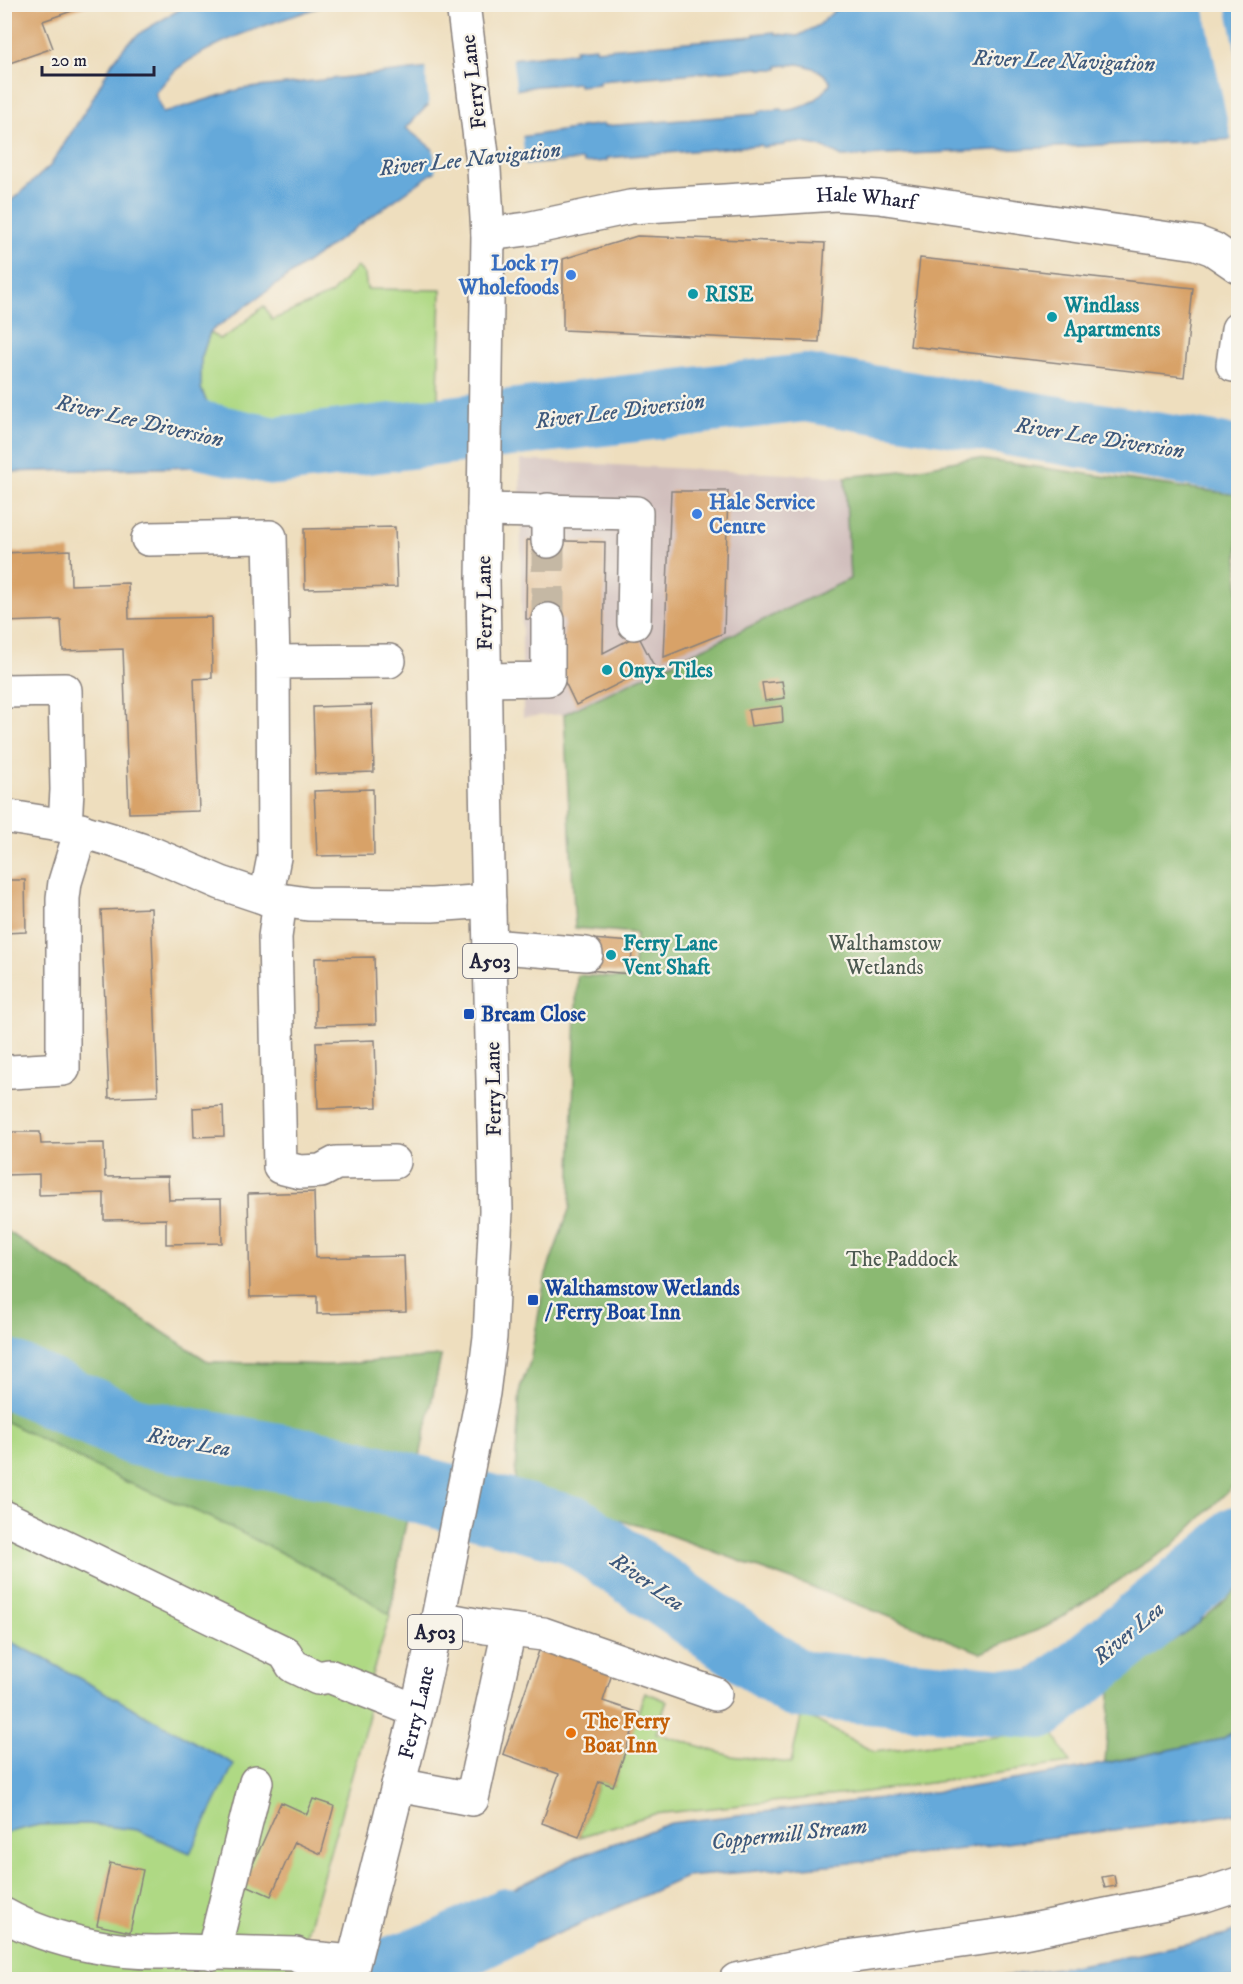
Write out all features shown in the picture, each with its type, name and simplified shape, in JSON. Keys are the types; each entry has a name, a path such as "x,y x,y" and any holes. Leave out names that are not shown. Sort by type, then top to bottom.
{"main road":[{"name":"Ferry Lane","path":"350,1971 417,1711 438,1618 483,1393 490,1336 495,1255 489,901 498,680 484,496 488,234 484,170 463,4"},
{"name":"Hale Wharf","path":"488,234 527,229 630,207 837,194 879,197 1197,243 1214,249 1239,266"},
{"path":"1233,365 1239,329"},
{"path":"484,496 548,526 636,513 634,623"},
{"path":"148,539 270,537 273,662 273,900 280,1167 300,1172 321,1171 336,1163 394,1162"},
{"path":"498,680 548,679 548,620"},
{"path":"273,662 389,661"},
{"path":"4,691 65,690 68,790 73,828 63,898 63,1069 11,1072"},
{"path":"4,816 73,828 153,854 221,884 273,900 308,904 421,905 489,901"},
{"path":"490,946 586,954"},
{"path":"4,1517 285,1653 293,1666 318,1678 329,1676 417,1711"},
{"path":"438,1618 543,1634 715,1694"},
{"path":"398,1785 472,1799 509,1630"},
{"path":"213,1953 256,1782"},
{"path":"736,1980 832,1959 1018,1933 1205,1895 1239,1884"},
{"path":"4,1915 56,1936 103,1948 166,1952 296,1954 350,1971"}],"shaded area":[{"path":"520,460 845,477 850,579 564,714 523,717"}],"green space":[{"path":"357,266 365,275 367,289 441,290 436,462 277,465 273,437 226,429 210,411 201,388 201,359 210,332 219,339 231,333 264,306 272,320 331,294"},
{"name":"The Paddock","path":"971,458 1238,495 1238,1481 1172,1546 1050,1625 981,1653 857,1604 658,1531 514,1491 520,1388 530,1362 546,1274 570,1207 577,975 633,979 636,933 575,928 564,714 850,579 845,477 911,470"},
{"path":"4,1230 209,1362 331,1365 441,1356 401,1547 390,1616 367,1690 368,1719 307,1932 296,1954 297,1979 5,1979"},
{"path":"5,1230 209,1362 331,1365 441,1356 401,1547 390,1615 349,1587 212,1518 122,1480 5,1421"},
{"path":"1238,1589 1238,1729 1222,1739 1105,1763 1111,1682 1199,1623"},
{"path":"645,1692 667,1701 656,1733 731,1756 791,1763 802,1713 874,1752 1052,1730 1070,1763 858,1793 654,1814 579,1837 599,1781 613,1786"}],"water":[{"name":"River Lee Navigation","path":"187,5 326,5 230,39 177,69 155,93 163,113 241,89 575,52 575,49 596,47 596,50 754,36 754,34 775,32 798,36 819,25 835,10 866,5 1238,5 1238,139 842,157 815,145 785,143 785,145 762,147 761,145 607,158 607,161 584,163 583,160 434,172 210,332 201,359 201,388 210,411 226,429 273,437 277,465 5,472 4,207 50,166 89,105 112,63 126,45 143,31","holes":["799,64 820,72 827,77 830,84 816,99 790,110 604,126 604,124 434,150 406,128 427,106 537,86 579,83 579,86 599,84 599,81 759,68 778,69 778,66"]},
{"path":"1238,1504 1238,1560 1199,1623 1111,1682 1050,1717 1028,1671 1141,1593"},
{"path":"5,1639 234,1764 190,1853 137,1830 88,1824 39,1825 5,1833"},
{"path":"1238,1729 1238,1813 863,1862 686,1877 562,1932 442,1979 427,1979 416,1939 576,1857 671,1823 966,1788 1078,1769 1222,1739"},
{"path":"1238,1930 1238,1979 988,1979 1115,1959 1226,1935"}],"pier":[{"path":"1203,5 1226,5 1238,63 1238,142 1232,142"},
{"path":"512,56 517,93 429,109 425,65"},
{"path":"522,134 526,168 436,175 433,146"}],"building":[{"path":"4,5 89,5 43,21 53,48 4,65"},
{"name":"RISE","path":"637,236 825,243 819,342 563,330 563,259"},
{"name":"Windlass Apartments","path":"920,258 1193,288 1184,377 910,346"},
{"path":"671,491 728,491 724,633 664,657"},
{"path":"395,527 397,587 305,589 304,529"},
{"path":"527,540 605,542 603,653 638,635 654,666 576,705 563,678 564,620 526,619"},
{"path":"70,550 71,585 128,583 129,619 211,617 212,678 194,679 199,811 129,813 123,649 63,651 61,620 4,622 4,553"},
{"path":"782,681 785,698 765,701 762,683"},
{"path":"372,705 374,772 315,774 313,707"},
{"path":"782,706 783,722 751,726 748,710"},
{"path":"373,789 374,855 317,856 314,791"},
{"path":"4,880 25,880 26,932 4,933"},
{"path":"151,908 158,1096 109,1098 101,910"},
{"name":"Ferry Lane Vent Shaft","path":"591,939 633,942 630,974 588,970"},
{"path":"374,957 376,1024 316,1026 315,958"},
{"path":"375,1040 377,1107 318,1109 316,1042"},
{"path":"223,1106 224,1136 194,1137 193,1108"},
{"path":"4,1132 40,1132 41,1144 104,1143 105,1177 168,1176 169,1200 221,1199 222,1243 166,1244 166,1219 104,1220 104,1193 39,1195 39,1174 4,1175"},
{"path":"314,1192 316,1258 404,1256 406,1312 317,1314 317,1296 250,1297 248,1194"},
{"name":"The Ferry Boat Inn","path":"541,1645 613,1671 603,1701 639,1713 613,1786 599,1781 579,1837 542,1823 559,1774 503,1754"},
{"path":"313,1799 334,1806 321,1854 295,1842 271,1896 244,1884 281,1802 307,1814"},
{"path":"110,1863 143,1870 130,1932 97,1925"},
{"path":"1114,1875 1116,1886 1105,1888 1102,1877"}],"waterway":[{"name":"River Lee Diversion","path":"4,384 76,408 274,451 805,388 1238,460"},
{"name":"River Lea","path":"4,1372 136,1432 328,1466 574,1530 796,1684 1040,1705 1224,1556 1238,1540"},
{"name":"Coppermill Stream","path":"365,1980 443,1953 507,1922"}],"tunnel":[{"path":"548,541 548,620"}],"place":[{"name":"Lock 17 Wholefoods","path":"571,275"},
{"name":"RISE","path":"693,294"},
{"name":"Windlass Apartments","path":"1052,317"},
{"name":"Hale Service Centre","path":"697,514"},
{"name":"Onyx Tiles","path":"607,670"},
{"name":"Ferry Lane Vent Shaft","path":"611,955"},
{"name":"Bream Close","path":"469,1014"},
{"name":"Walthamstow Wetlands / Ferry Boat Inn","path":"533,1300"},
{"name":"The Ferry Boat Inn","path":"571,1733"}],"park label":[{"name":"Walthamstow Wetlands","path":"885,955"}]}
